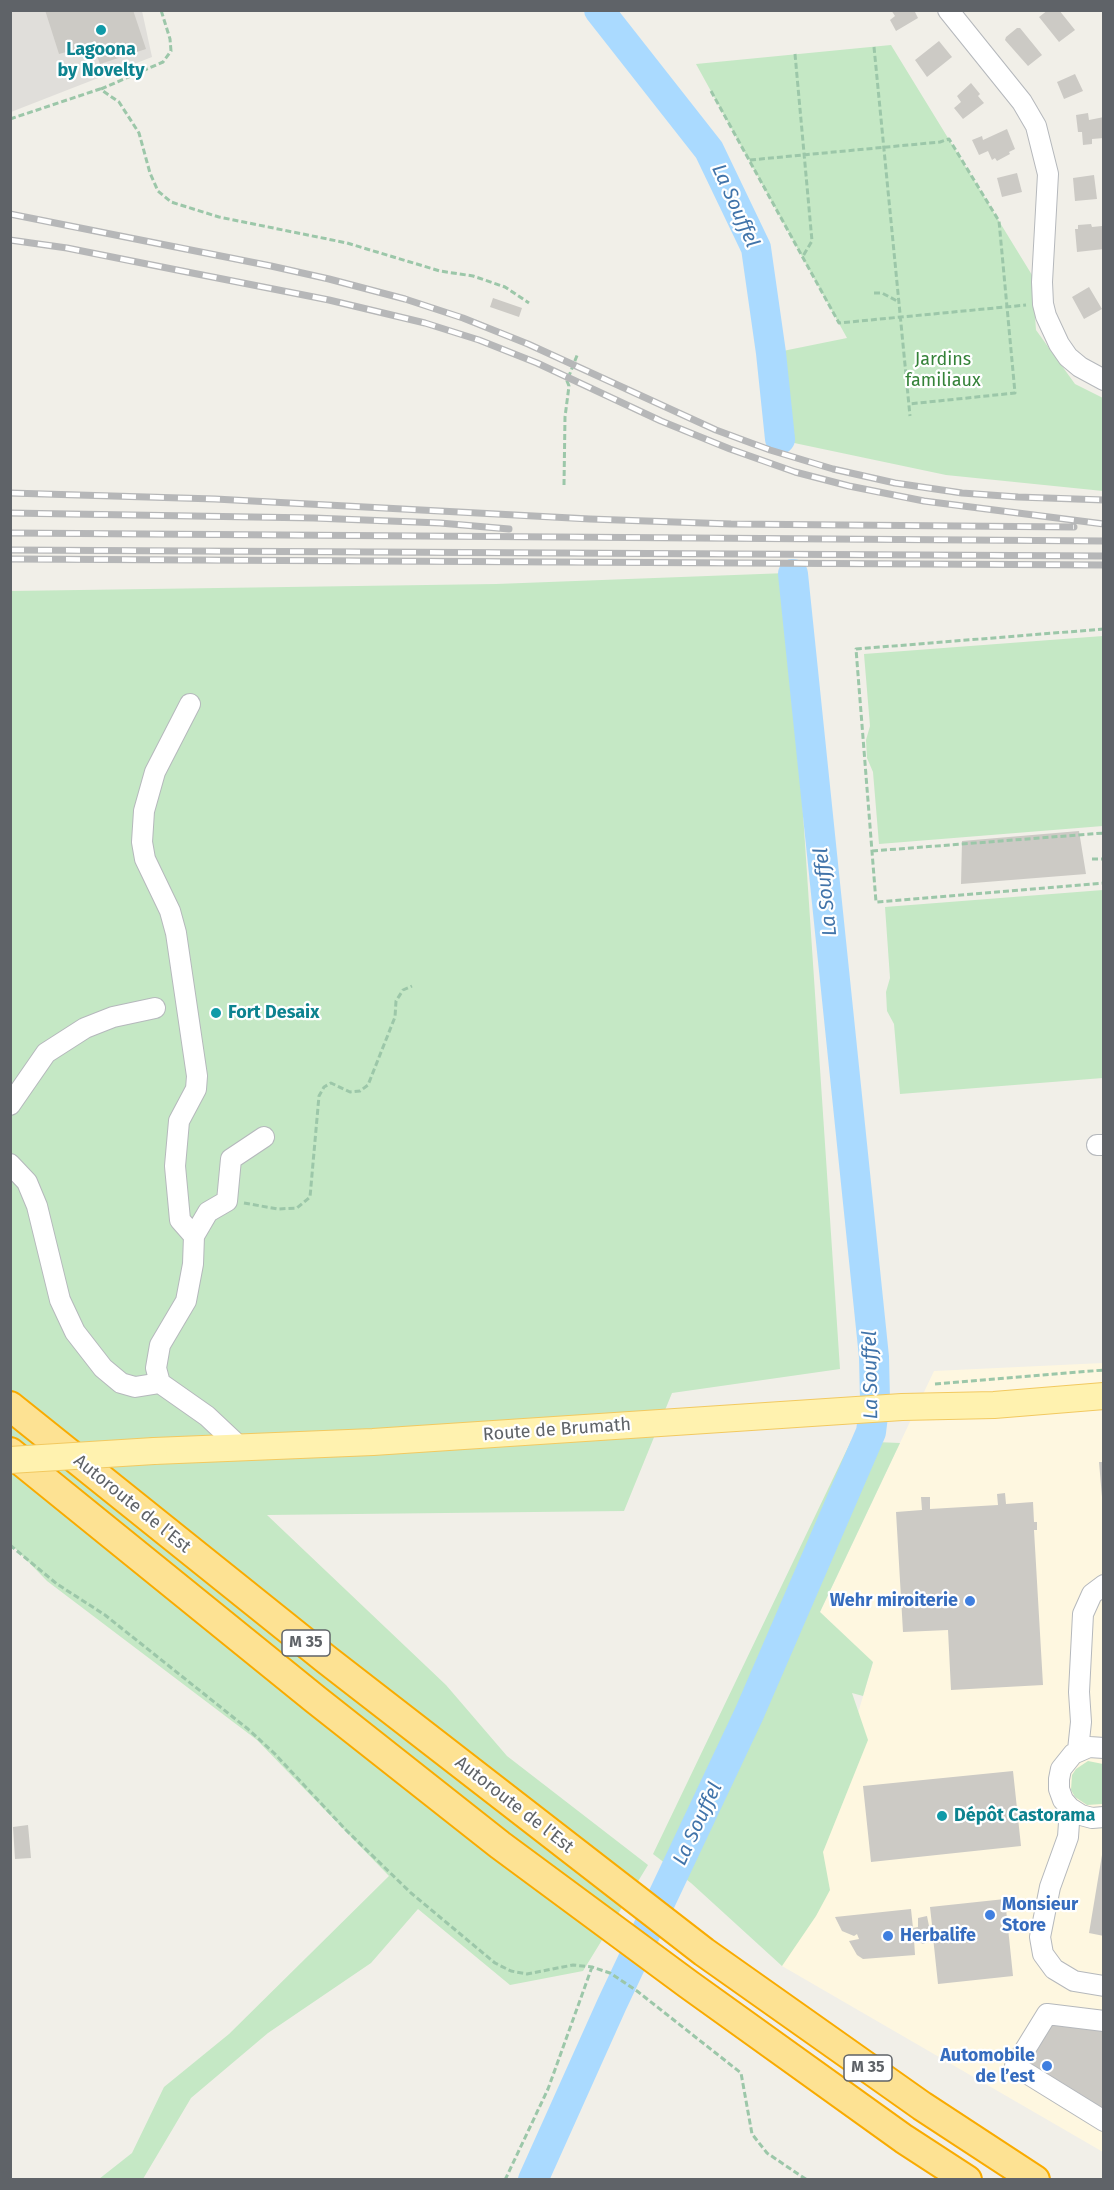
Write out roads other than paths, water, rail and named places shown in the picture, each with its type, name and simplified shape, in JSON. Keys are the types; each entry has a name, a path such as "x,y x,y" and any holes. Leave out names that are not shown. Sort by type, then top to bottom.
{"highway":[{"name":"Autoroute de l’Est","path":"10,1406 327,1660 704,1952 922,2106 1035,2180"},
{"name":"Autoroute de l’Est","path":"10,1452 324,1706 501,1845 688,1984 904,2139 968,2180"}],"main road":[{"path":"963,1406 980,1393 1064,1387 1104,1387"},
{"name":"Route de Brumath","path":"10,1460 154,1451 373,1442 902,1407 994,1405 1104,1396"}],"street":[{"path":"948,10 1022,102 1036,126 1048,174 1042,282 1043,304 1051,329 1068,357 1104,381"},
{"path":"190,704 155,772 144,811 142,842 145,859 170,911 176,933 197,1076 196,1089 179,1121 175,1166 180,1221 194,1236"},
{"path":"10,1105 46,1053 85,1028 113,1017 155,1008"},
{"path":"240,1447 207,1416 160,1383 156,1368 160,1345 186,1301 193,1264 194,1236 208,1212 227,1201 231,1159 264,1137"},
{"path":"10,1164 27,1182 37,1206 60,1300 75,1332 103,1368 121,1383 135,1387 160,1383"},
{"path":"1078,1750 1081,1722 1079,1692 1083,1614 1092,1594 1104,1585"},
{"path":"1081,1722 1102,1748"},
{"path":"1098,1817 1081,1815 1070,1808 1063,1800 1059,1779 1061,1769 1078,1750 1089,1747 1102,1748"},
{"path":"1070,1808 1068,1837 1050,1887 1040,1937 1043,1954 1054,1970 1074,1982 1104,1986"},
{"path":"1068,1837 1098,1817"},
{"path":"1104,2021 1047,2014 1015,2066 1104,2121"}],"waterway":[{"name":"La Souffel","path":"599,10 709,150 756,248 780,439"},
{"name":"La Souffel","path":"533,2180 612,2004 749,1714 871,1432 875,1400 874,1357 793,574"}],"railway":[{"path":"10,214 271,266 405,299 463,318 528,344 716,430 770,450 833,469 895,483 962,493 1104,500"},
{"path":"10,240 67,248 329,300 425,323 479,340 537,363 661,421 795,472 849,486 924,501 1104,524"},
{"path":"10,493 215,499 590,519 731,524 1074,527"},
{"path":"10,513 314,518 440,523 509,529"},
{"path":"10,533 1104,541"},
{"path":"10,550 1104,556"},
{"path":"10,559 1104,565"}],"place":[{"name":"Lagoona by Novelty","path":"101,30"},
{"name":"Fort Desaix","path":"216,1013"},
{"name":"Wehr miroiterie","path":"970,1601"},
{"name":"Dépôt Castorama","path":"942,1816"},
{"name":"Monsieur Store","path":"990,1915"},
{"name":"Herbalife","path":"888,1936"},
{"name":"Automobile de l’est","path":"1047,2066"}],"park label":[{"name":"Jardins familiaux","path":"943,370"}]}
